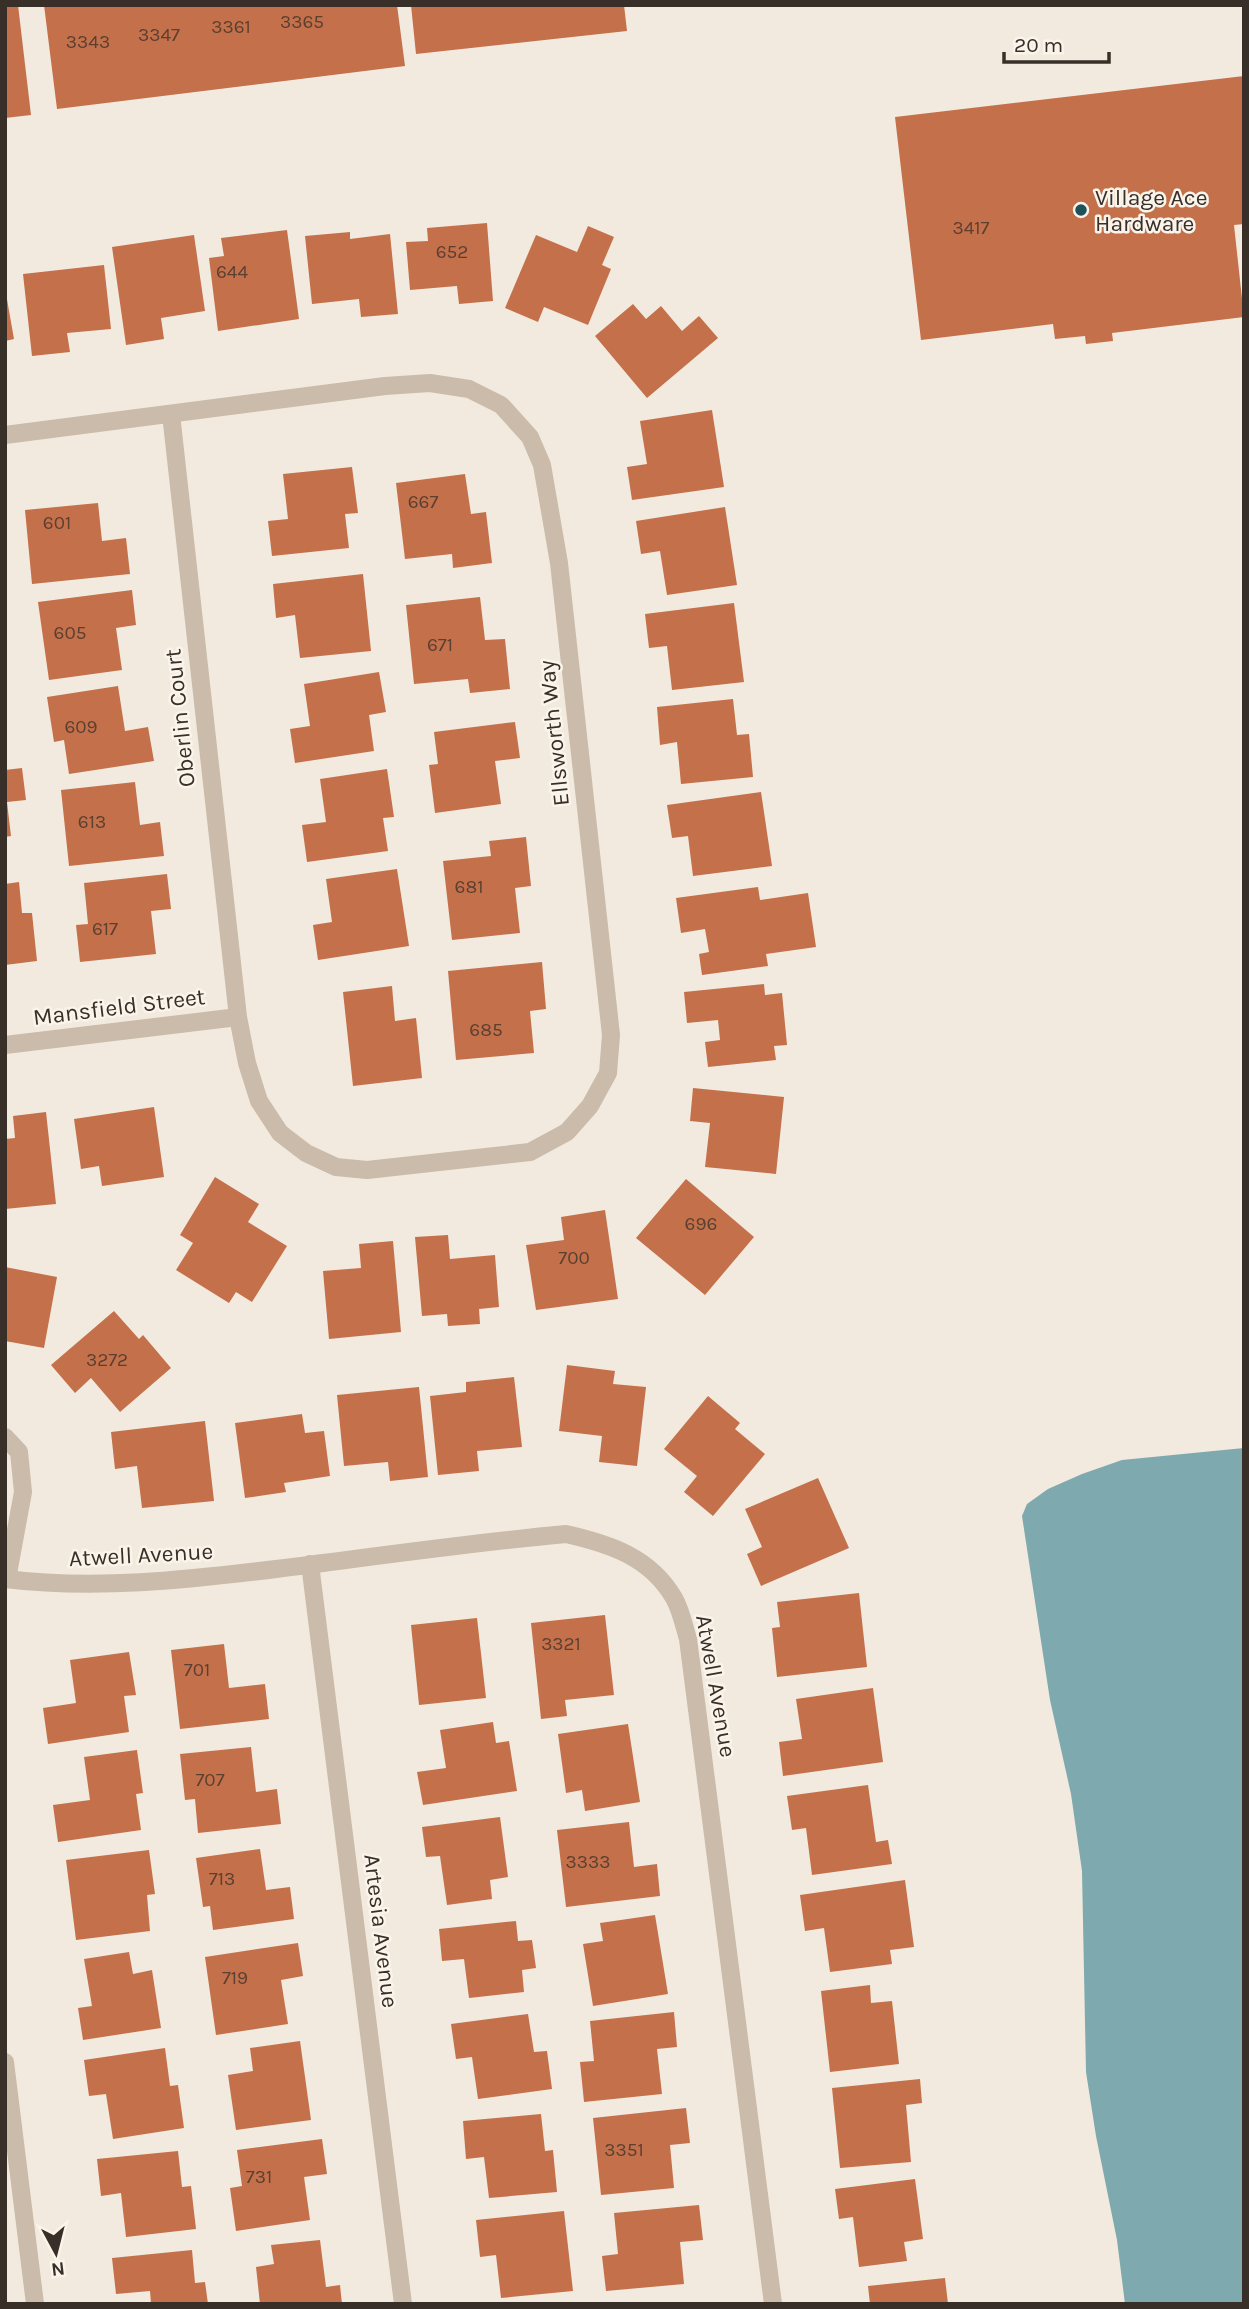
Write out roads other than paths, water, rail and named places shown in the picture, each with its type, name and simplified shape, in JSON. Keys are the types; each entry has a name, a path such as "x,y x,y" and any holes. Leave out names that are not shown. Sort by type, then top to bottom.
{"street":[{"name":"Ellsworth Way","path":"5,435 385,386 430,383 469,389 501,405 530,437 542,465 559,563 611,1035 608,1073 590,1106 566,1132 530,1152 367,1170 337,1167 306,1153 280,1133 259,1101 247,1063 238,1017"},
{"name":"Oberlin Court","path":"171,414 238,1017"},
{"name":"Mansfield Street","path":"5,1045 238,1017"},
{"name":"Atwell Avenue","path":"5,1437 19,1452 23,1492 6,1579 38,1583 119,1584 203,1578 566,1534 602,1542 633,1556 657,1574 675,1600 688,1639 772,2304"},
{"name":"Artesia Avenue","path":"310,1564 403,2304"},
{"path":"5,2062 35,2304"}],"water":[{"path":"1244,1448 1244,2304 1125,2304 1117,2240 1086,2072 1082,1871 1071,1794 1050,1700 1022,1516 1027,1504 1048,1489 1122,1460"}],"place":[{"name":"Village Ace Hardware","path":"1081,210"}]}
